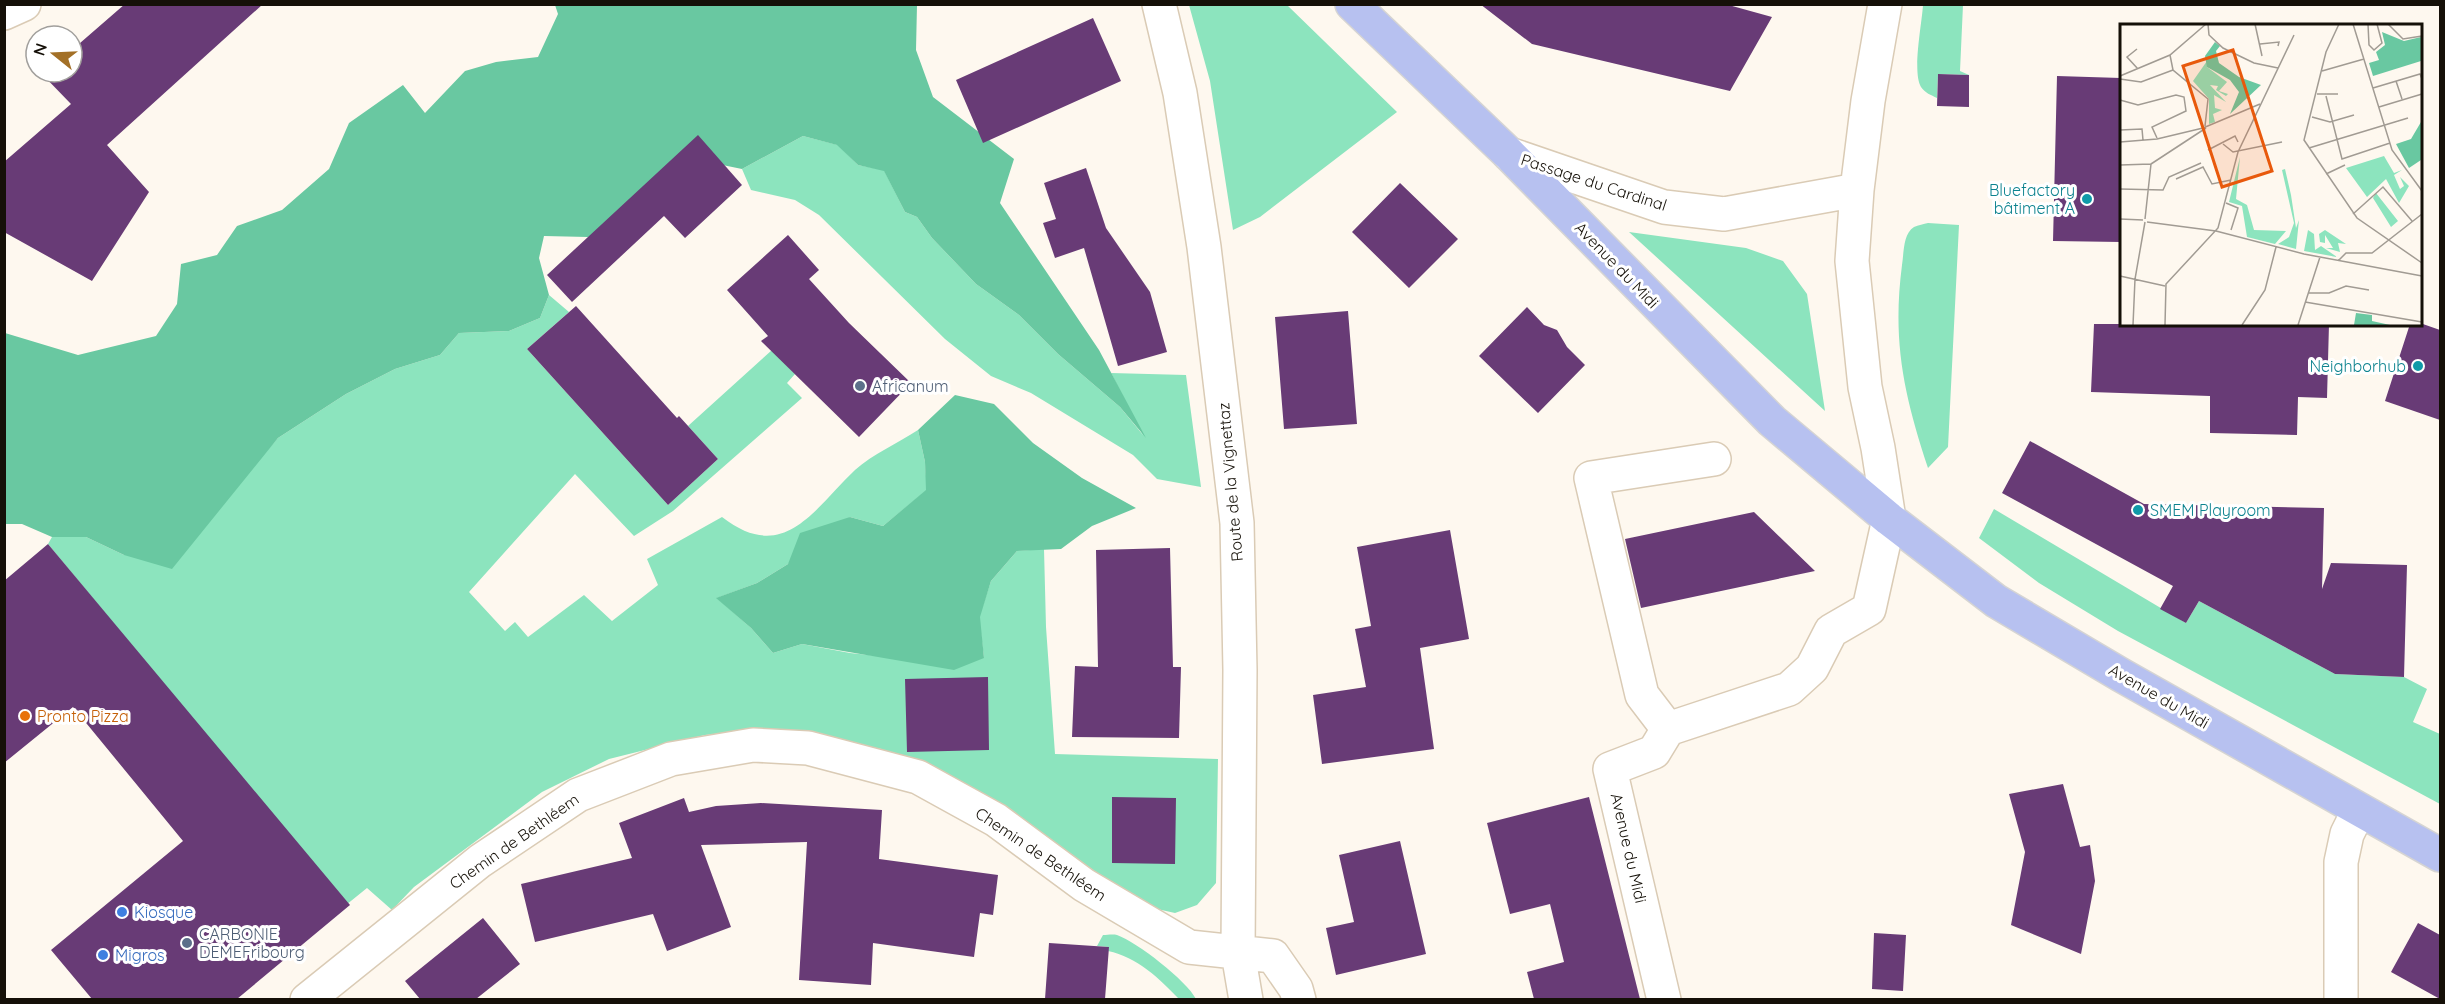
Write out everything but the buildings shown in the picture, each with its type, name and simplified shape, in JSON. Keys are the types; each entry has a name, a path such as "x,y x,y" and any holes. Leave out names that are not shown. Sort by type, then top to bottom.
{"main road":[{"name":"Avenue du Midi","path":"1352,4 1509,154 1772,421 1889,519 1996,601 2121,675 2440,855"}],"street":[{"path":"4,13 24,4"},
{"name":"Route de la Vignettaz","path":"1159,4 1180,93 1204,247 1237,523 1240,670 1238,952 1246,999"},
{"path":"1714,459 1591,478 1642,695 1668,729 1789,689 1812,668 1831,632 1869,609 1889,519 1878,448 1865,387 1852,261 1857,190 1868,101 1885,4"},
{"name":"Passage du Cardinal","path":"1509,154 1664,207 1724,214 1857,190"},
{"name":"Avenue du Midi","path":"1664,999 1610,770 1654,752 1668,729"},
{"name":"Chemin de Bethléem","path":"307,999 480,861 578,795 671,759 753,745 808,748 918,777 996,820 1084,885 1190,947 1273,956 1296,989 1299,999"},
{"path":"2341,999 2341,862 2347,834 2359,810"}],"green space":[{"path":"555,5 917,5 916,50 933,97 1014,159 1000,203 1099,350 1146,438 1120,407 1058,354 1019,315 976,284 932,238 917,217 905,212 884,171 858,165 837,145 803,136 742,169 703,161 631,224 588,237 544,236 539,258 549,295 540,318 509,331 459,333 440,355 395,369 346,394 278,438 172,569 124,555 86,537 52,537 22,524 5,524 5,333 78,355 156,336 177,304 181,264 217,255 237,226 282,210 329,169 349,123 403,85 425,113 465,71 496,62 538,57 558,14"},
{"path":"1189,5 1287,5 1397,112 1260,217 1233,230 1210,81"},
{"path":"1923,5 1963,5 1960,71 1969,75 1938,74 1937,98 1924,91 1918,80 1917,59"},
{"path":"803,136 838,145 858,165 884,170 905,212 917,217 932,238 976,284 1019,315 1058,354 1120,407 1143,435 1111,373 1186,375 1201,487 1157,479 1133,455 1031,393 991,376 945,339 819,215 795,200 751,190 742,169"},
{"path":"1928,223 1959,225 1948,447 1928,468 1912,416 1902,368 1898,319 1906,239 1914,227"},
{"path":"1629,232 1746,248 1783,261 1807,294 1825,411"},
{"path":"549,295 569,312 527,349 668,505 718,459 688,426 772,350 795,374 787,383 802,398 673,511 634,536 575,474 469,592 505,631 515,622 528,637 584,595 612,621 658,585 647,559 722,517 744,530 763,536 780,534 796,527 862,464 918,430 925,462 927,490 883,526 850,517 788,564 757,583 717,598 751,628 773,653 802,644 850,653 897,658 984,658 979,617 991,581 1017,551 1044,549 1046,627 1055,754 1218,759 1216,883 1197,905 1175,913 1148,907 937,775 881,749 815,735 764,730 705,735 609,759 542,792 414,887 392,910 367,888 346,905 48,544 52,537 86,537 124,555 248,472 278,438 346,394 395,369 440,355 459,333 509,331 540,318"},
{"path":"955,395 994,404 1033,443 1082,478 1136,508 1092,526 1061,549 1017,551 991,581 980,617 984,658 954,670 802,644 773,653 751,628 716,598 757,583 788,564 800,533 850,517 883,526 926,490 925,462 918,430"},
{"path":"1994,509 2186,623 2199,601 2335,674 2404,677 2427,689 2413,722 2440,734 2440,804 2118,631 2039,583 1979,538"},
{"path":"1103,935 1117,935 1148,954 1183,982 1196,999 1179,999 1156,977 1129,958 1108,951 1109,947 1097,946"}],"place":[{"name":"Bluefactory bâtiment A","path":"2087,199"},
{"name":"Neighborhub","path":"2418,366"},
{"name":"Africanum","path":"860,386"},
{"name":"SMEM Playroom","path":"2138,510"},
{"name":"Pronto Pizza","path":"25,716"},
{"name":"Kiosque","path":"122,912"},
{"name":"CARBONIE DEMEFribourg","path":"187,943"},
{"name":"Migros","path":"103,955"}]}
